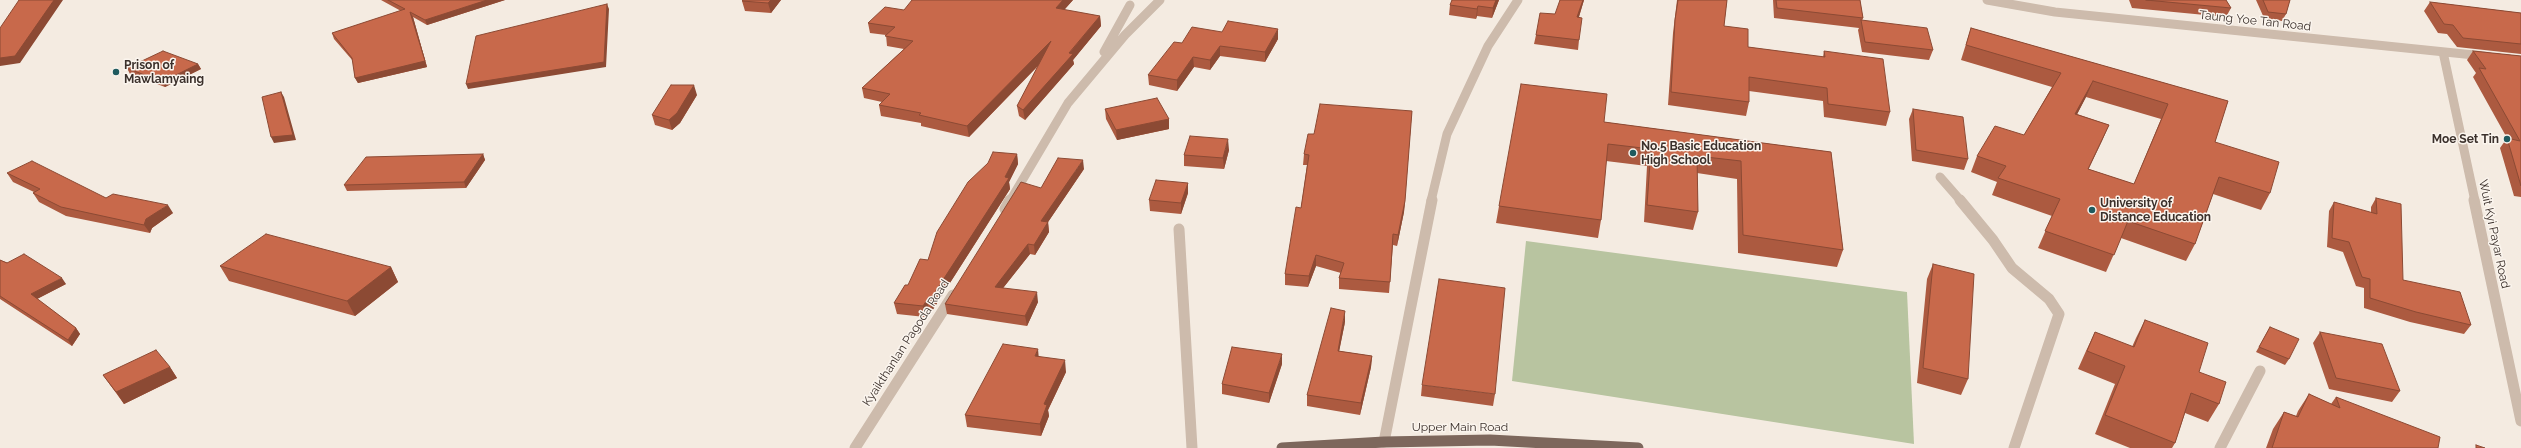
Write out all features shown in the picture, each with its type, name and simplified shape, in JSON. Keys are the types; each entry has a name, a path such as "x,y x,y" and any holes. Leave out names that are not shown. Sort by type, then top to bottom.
{"main road":[{"name":"Upper Main Road","path":"1282,448 1384,442 1638,448"}],"street":[{"path":"1001,216 1068,103 1094,70 1160,0"},
{"path":"1384,442 1427,220 1447,134 1488,46 1518,0"},
{"name":"Taung Yoe Tan Road","path":"1987,0 2055,12 2490,57"},
{"path":"1094,70 1130,5"},
{"name":"Wuit Kyi Payar Road","path":"2442,52 2521,421"},
{"path":"1940,177 1993,240 2012,268 2049,299 2059,314 2014,448"},
{"path":"1180,229 1192,448"},
{"name":"Kyaikthanlan Pagoda Road","path":"855,448 957,289"},
{"path":"2220,448 2260,371"}],"green space":[{"path":"1526,241 1907,292 1914,444 1512,381"}],"building":[{"path":"19,0 54,0 15,56 0,58 0,28"},
{"path":"388,0 487,0 425,20 410,12 425,61 355,78 352,58 332,33 405,9"},
{"path":"771,0 768,3 742,1"},
{"path":"912,0 1063,0 1056,8 1100,16 1069,53 1073,54 1023,110 1017,106 1051,41 967,126 919,115 921,113 879,105 890,94 862,88 913,41 885,36 895,27 868,23 885,7 904,10"},
{"path":"1452,0 1496,0 1493,8 1478,6 1477,9 1450,5"},
{"path":"1560,0 1583,0 1577,17 1582,18 1579,40 1536,35 1540,13 1555,14"},
{"path":"1678,0 1727,0 1724,26 1748,29 1748,47 1825,57 1824,51 1883,59 1890,112 1828,104 1827,88 1749,77 1749,102 1671,92 1675,20"},
{"path":"1776,0 1860,0 1863,18 1777,8"},
{"path":"2146,0 2226,0 2231,8"},
{"path":"2263,0 2290,0 2286,14 2268,12"},
{"path":"2430,2 2521,13 2521,44 2463,38 2453,25 2444,24"},
{"path":"607,4 604,62 466,84 476,36"},
{"path":"1861,20 1927,28 1933,50 1865,42"},
{"path":"1228,21 1278,29 1265,52 1220,46 1210,60 1193,57 1177,80 1148,75 1174,42 1182,43 1192,27 1222,32"},
{"path":"1971,28 2228,101 2215,142 2279,162 2270,193 2219,177 2195,244 2128,221 2114,255 2045,231 2060,199 1998,178 2006,166 1977,156 1995,126 2024,135 2061,73 1966,45","holes":["2093,81 2168,104 2134,184 2088,169 2109,125 2075,114"]},
{"path":"163,51 198,64 162,82 127,68"},
{"path":"2473,51 2521,56 2521,186 2507,138 2520,141 2479,68 2486,69"},
{"path":"1521,84 1607,94 1604,122 1831,152 1843,250 1743,235 1741,161 1697,156 1698,212 1647,205 1651,149 1608,144 1601,220 1499,206"},
{"path":"671,85 694,85 677,113 669,120 652,115"},
{"path":"281,92 293,135 271,137 262,97"},
{"path":"1157,98 1169,119 1116,130 1105,109"},
{"path":"1320,104 1412,111 1405,201 1398,235 1393,234 1390,282 1339,278 1344,263 1316,255 1309,276 1285,274 1296,207 1301,208 1309,155 1304,154 1308,134 1314,134"},
{"path":"1913,109 1963,117 1968,159 1916,150"},
{"path":"1190,136 1228,139 1223,158 1184,155"},
{"path":"993,152 1017,154 1005,177 1009,178 930,300 927,300 923,306 894,303 905,285 908,285 920,259 928,260 937,232 968,182 988,163"},
{"path":"483,154 464,182 344,185 366,157"},
{"path":"1058,158 1083,160 1041,221 1048,222 1034,245 1028,244 995,287 1037,292 1025,316 945,304 1021,182 1041,188"},
{"path":"32,161 106,198 113,194 168,205 146,219 144,225 61,207 33,193 40,189 7,173"},
{"path":"1156,180 1188,183 1181,203 1149,200"},
{"path":"2376,198 2401,204 2403,280 2460,292 2471,325 2416,312 2370,298 2370,279 2362,277 2349,242 2332,238 2334,202 2377,214"},
{"path":"266,234 391,267 347,301 220,266"},
{"path":"24,254 62,278 31,294 76,328 68,340 0,296 0,260 7,263"},
{"path":"1933,264 1974,274 1968,379 1923,368"},
{"path":"1439,279 1505,288 1495,394 1422,385"},
{"path":"1331,308 1345,311 1338,351 1372,356 1361,403 1307,395"},
{"path":"2145,320 2208,343 2199,372 2226,382 2219,404 2191,393 2175,443 2105,415 2125,366 2087,351 2095,332 2134,347"},
{"path":"2270,327 2299,339 2289,359 2259,347"},
{"path":"2320,332 2382,344 2400,391 2336,378"},
{"path":"1003,344 1038,349 1035,356 1065,360 1044,404 1047,405 1040,424 965,415"},
{"path":"1232,347 1282,354 1269,393 1222,384"},
{"path":"156,350 170,367 116,392 103,375"},
{"path":"2309,394 2340,408 2336,397 2440,437 2438,448 2272,448 2284,412 2298,417"},
{"path":"2476,445 2485,448 2476,448"}],"place":[{"name":"Prison of Mawlamyaing","path":"116,72"},
{"name":"Moe Set Tin","path":"2507,139"},
{"name":"No.5 Basic Education High School","path":"1633,153"},
{"name":"University of Distance Education","path":"2092,210"}]}
